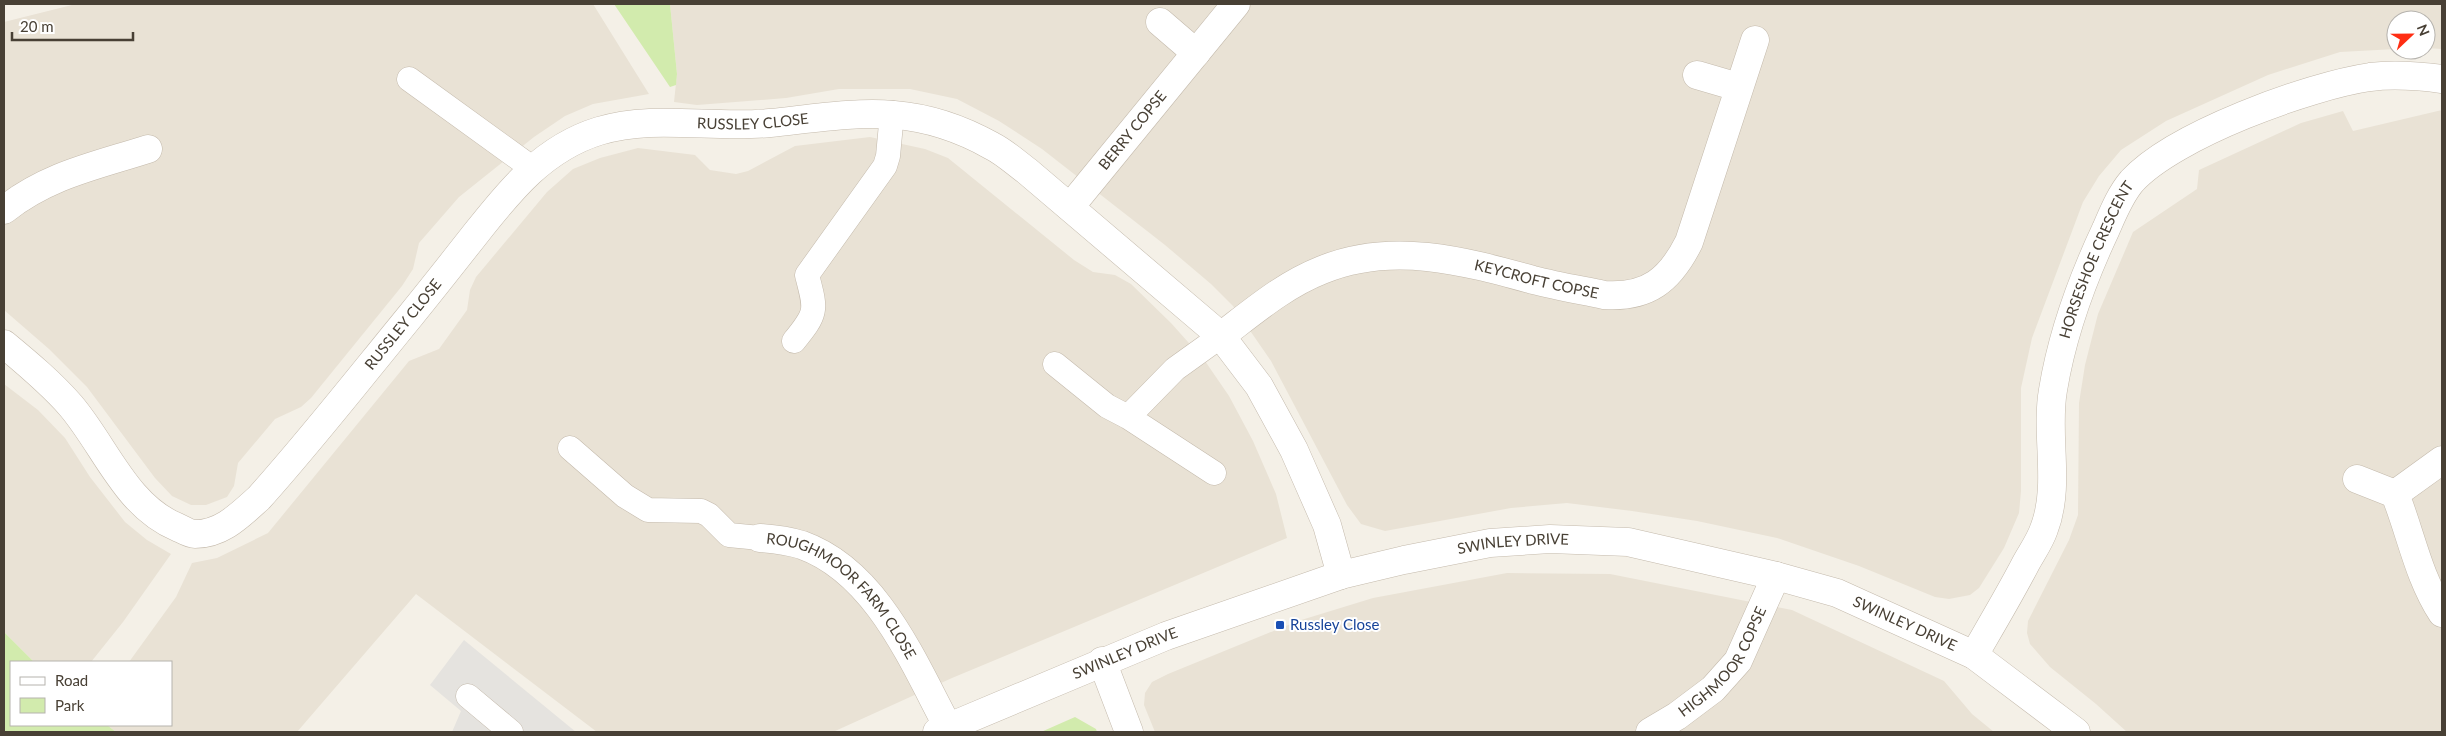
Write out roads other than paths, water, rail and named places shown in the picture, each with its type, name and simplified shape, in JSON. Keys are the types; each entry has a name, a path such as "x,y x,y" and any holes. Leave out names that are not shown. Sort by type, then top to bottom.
{"street":[{"name":"BERRY COPSE","path":"1070,207 1236,4"},
{"path":"1160,22 1196,54"},
{"name":"KEYCROFT COPSE","path":"1222,336 1279,292 1304,278 1343,262 1380,255 1400,254 1452,260 1604,295 1618,296 1644,292 1656,285 1675,268 1689,242 1738,87 1755,40"},
{"path":"1697,75 1738,87"},
{"name":"HORSESHOE CRESCENT","path":"1974,655 2045,528 2052,489 2052,392 2059,364 2070,321 2093,258 2118,204 2132,182 2151,165 2184,144 2276,103 2334,84 2373,77 2412,76 2442,79"},
{"name":"RUSSLEY CLOSE","path":"4,344 33,368 71,407 140,503 168,523 193,534 209,532 230,524 259,498 285,469 508,193 532,168 559,148 598,131 644,122 723,126 859,113 892,113 919,116 949,126 993,146 1027,171 1222,336 1259,386 1294,450 1327,525 1341,575"},
{"path":"4,210 25,194 48,181 148,149"},
{"path":"2395,494 2442,460"},
{"path":"2357,479 2395,494"},
{"path":"2395,494 2425,585 2442,613"},
{"name":"ROUGHMOOR FARM CLOSE","path":"760,538 802,545 822,555 855,579 884,611 895,629 942,730"},
{"name":"SWINLEY DRIVE","path":"942,730 1102,662 1242,608 1341,575 1490,543 1550,539 1628,542 1776,576 1837,593 1974,655 2076,732"},
{"name":"HIGHMOOR COPSE","path":"1650,732 1676,716 1713,688 1738,661 1776,576"},
{"path":"1102,662 1129,732"}],"lane":[{"path":"409,79 532,168"},
{"path":"794,341 810,322 814,309 806,275 885,166 888,156 892,113"},
{"path":"1128,417 1175,369 1222,336"},
{"path":"1055,364 1107,406 1128,417 1214,473"},
{"name":"ROUGHMOOR FARM CLOSE","path":"570,448 625,496 648,510 701,512 709,515 729,535 760,538"},
{"path":"468,696 511,732"}],"place":[{"name":"Russley Close","path":"1280,625"}]}
